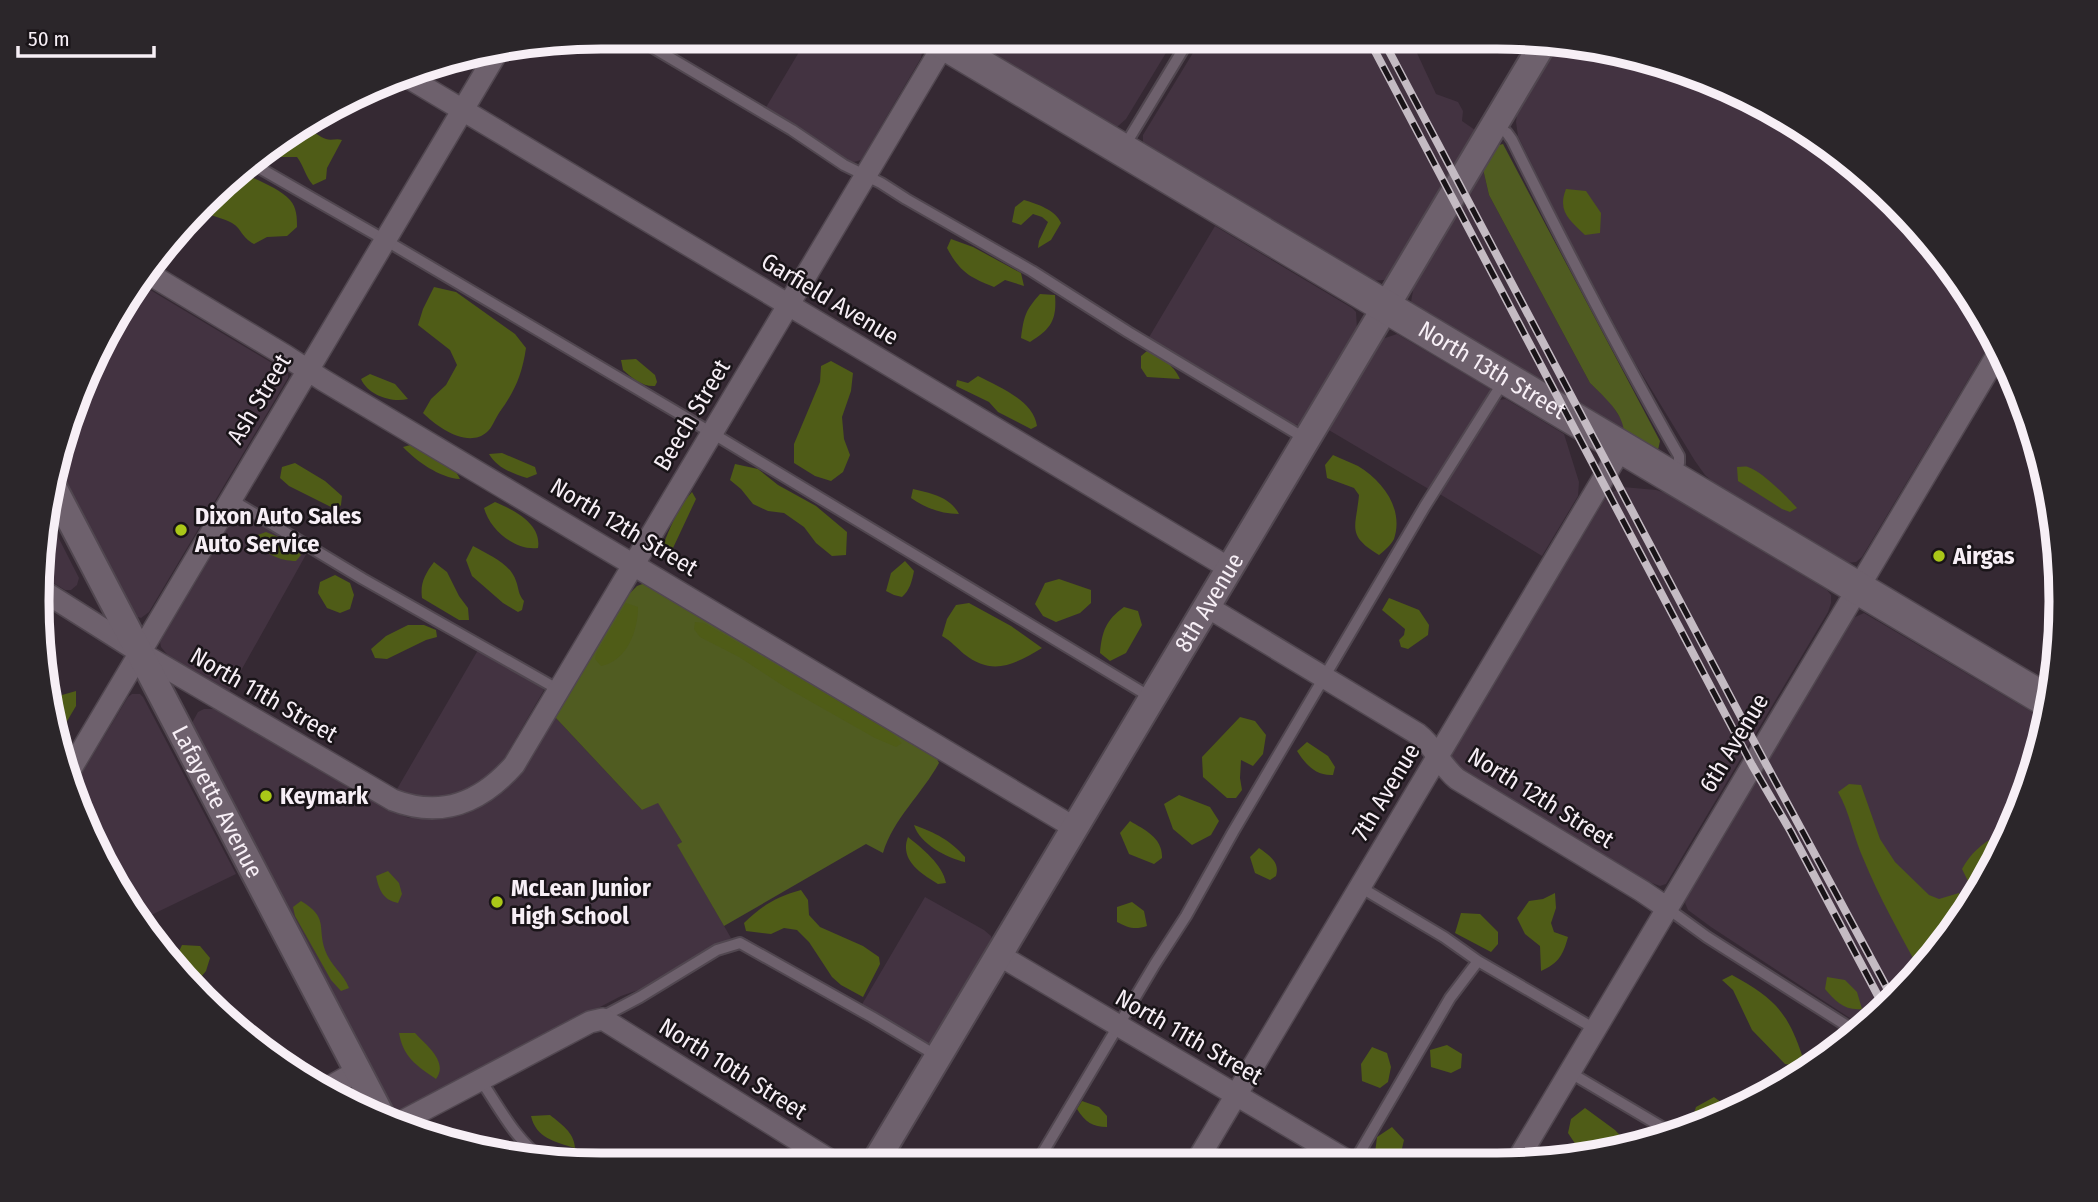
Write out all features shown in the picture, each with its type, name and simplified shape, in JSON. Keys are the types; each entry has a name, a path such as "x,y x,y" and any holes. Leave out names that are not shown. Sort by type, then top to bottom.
{"main road":[{"name":"North 13th Street","path":"954,49 2040,696"}],"street":[{"name":"Beech Street","path":"470,800 501,779 514,765 866,175 934,49"},
{"name":"8th Avenue","path":"881,1153 1494,125 1535,50"},
{"name":"Ash Street","path":"74,764 492,60"},
{"name":"Garfield Avenue","path":"415,82 1229,568"},
{"name":"North 12th Street","path":"154,277 1075,828"},
{"name":"6th Avenue","path":"1521,1152 1994,361"},
{"name":"7th Avenue","path":"1202,1153 1622,447"},
{"name":"Lafayette Avenue","path":"59,498 375,1104"},
{"name":"North 11th Street","path":"49,595 141,653 393,800 425,809 451,806 470,800"},
{"name":"North 12th Street","path":"1206,606 1418,734 1430,744 1445,769 1457,779 1667,908"},
{"name":"North 11th Street","path":"999,955 1334,1153"},
{"path":"408,1118 590,1022 603,1019"},
{"name":"North 10th Street","path":"603,1019 818,1153"},
{"path":"335,1084 358,1071"}],"lane":[{"path":"655,49 792,130 844,165 1032,271 1306,439"},
{"path":"1122,150 1183,49"},
{"path":"1494,125 1513,140 1597,308 1679,456 1679,463 1671,476"},
{"path":"259,168 712,433 1152,698"},
{"path":"1043,1153 1186,916 1425,506 1506,378"},
{"path":"230,499 363,579 559,690"},
{"path":"1360,887 1444,937 1478,961 1595,1029"},
{"name":"North 12th Street","path":"1667,908 1707,937 1848,1027"},
{"path":"603,1019 717,950 740,943 938,1057"},
{"path":"1359,1153 1450,998 1478,961"},
{"path":"1569,1072 1662,1127"},
{"path":"480,1079 528,1148"}],"shaded area":[{"path":"801,49 917,49 922,52 861,160 845,160 765,109"},
{"path":"982,49 1168,49 1126,119 1117,127 1111,127"},
{"path":"1195,49 1415,49 1436,94 1458,102 1463,111 1462,121 1475,130 1388,276 1384,280 1371,281 1143,144 1143,135"},
{"path":"1554,52 1605,60 1674,78 1741,106 1804,142 1861,186 1912,237 1935,265 1956,294 1987,348 1862,557 1856,562 1847,563 1719,488 1705,475 1634,361 1563,228 1518,136 1517,114"},
{"path":"1483,169 1489,195 1590,383 1610,402 1625,425 1624,435 1414,307 1411,302 1414,285"},
{"path":"1215,226 1356,312 1357,329 1300,425 1290,424 1148,339"},
{"path":"147,288 287,372 288,378 149,612 141,618 134,616 63,481 78,424 91,390 123,325"},
{"path":"1397,334 1491,389 1490,396 1432,491 1327,429 1382,339"},
{"path":"1506,399 1564,434 1579,482 1578,496 1542,556 1438,493 1486,418 1500,400"},
{"path":"1623,487 1666,493 1827,590 1831,595 1828,612 1666,884 1660,886 1459,771 1449,760 1450,754 1605,499"},
{"path":"240,514 308,551 229,692 170,658 160,642 235,516"},
{"path":"54,529 79,578 77,585 71,590 65,590 50,580"},
{"path":"1864,613 2037,715 2020,778 1992,845 1975,877 1956,908 1912,965 1855,1021 1711,927 1688,910 1685,903 1853,618"},
{"path":"478,650 538,683 544,690 504,759 492,773 448,798 414,799 397,789"},
{"path":"140,694 143,697 236,874 148,917 106,845 78,779 128,697"},
{"name":"McLean Junior High School","path":"214,709 387,810 409,818 450,816 489,802 518,775 555,717 642,810 658,802 682,842 678,846 731,938 650,986 621,996 402,1111 397,1111 391,1107 193,726 198,712"},
{"path":"925,897 984,930 991,936 993,943 931,1045 861,1006"}],"green space":[{"path":"313,130 328,140 342,140 327,168 326,179 313,185 297,157 275,156"},
{"path":"1503,144 1660,441 1655,452 1624,435 1617,413 1590,383 1489,195 1483,169 1499,145"},
{"path":"249,176 273,188 292,203 297,227 287,236 267,237 254,244 232,223 208,214"},
{"path":"1566,189 1586,191 1601,213 1600,233 1585,235 1566,215 1563,204"},
{"path":"1024,200 1051,211 1061,223 1051,240 1038,248 1048,222 1033,214 1021,225 1012,222 1015,207"},
{"path":"951,239 973,247 1021,273 1024,286 1005,280 994,287 972,277 956,263 947,248"},
{"path":"434,287 456,292 515,334 526,348 514,390 490,428 479,437 453,434 423,413 431,399 446,385 457,365 450,350 418,325"},
{"path":"1040,294 1055,295 1054,317 1048,328 1030,342 1021,338 1023,324 1028,310"},
{"path":"1147,351 1167,362 1180,379 1147,377 1141,368 1141,356"},
{"path":"636,359 655,375 655,386 634,379 623,370 621,360"},
{"path":"831,361 853,373 851,391 842,417 844,439 850,455 843,472 831,481 815,476 794,463 794,444 820,382 821,366"},
{"path":"370,374 395,384 408,399 394,400 374,393 361,379"},
{"path":"978,376 1022,402 1034,417 1037,426 1031,429 998,412 989,402 956,386 957,380 968,383"},
{"path":"414,444 446,463 460,479 444,476 429,468 403,447"},
{"path":"502,453 535,467 537,474 527,478 510,472 496,463 489,454"},
{"path":"1333,455 1367,472 1383,488 1394,507 1394,539 1379,555 1357,536 1355,523 1359,495 1354,488 1327,478 1325,465"},
{"path":"295,463 325,481 342,496 337,510 289,486 280,478 282,467"},
{"path":"735,464 758,469 778,485 816,506 847,532 846,555 832,556 816,543 804,527 784,513 768,511 753,504 730,480"},
{"path":"1737,467 1748,467 1761,474 1797,508 1790,512 1782,509 1738,481"},
{"path":"913,489 933,494 951,503 959,514 940,512 922,505 911,498"},
{"path":"692,492 696,499 673,548 666,552 663,545 669,531"},
{"path":"495,502 518,514 531,525 536,532 538,548 521,546 498,531 484,508"},
{"path":"266,532 281,538 301,555 296,561 290,561 277,558 266,551 255,536"},
{"path":"473,546 509,569 524,601 522,610 518,612 503,603 472,576 466,560"},
{"path":"905,561 914,571 909,588 902,597 886,591 891,573"},
{"path":"434,562 447,572 468,608 469,620 459,620 422,598 424,579"},
{"path":"335,575 350,583 354,595 350,609 340,613 327,608 318,593 320,582"},
{"path":"1059,579 1091,590 1091,603 1080,613 1056,622 1043,616 1035,604 1045,583"},
{"path":"645,583 937,759 939,763 894,829 883,853 866,844 724,926 677,845 682,842 658,803 642,810 555,717 626,597 637,586"},
{"path":"1389,598 1419,610 1429,625 1428,635 1408,649 1401,647 1399,640 1405,629 1382,610"},
{"path":"626,603 638,607 633,635 618,658 601,666 595,659 596,654"},
{"path":"969,603 1011,626 1042,648 1004,666 985,665 975,661 942,636 947,619 956,605"},
{"path":"1124,607 1138,611 1142,625 1126,653 1110,661 1100,653 1102,638 1109,621"},
{"path":"695,622 704,623 891,732 902,743 896,747 875,738 785,687 739,657 700,637 694,629"},
{"path":"408,625 424,625 436,630 437,637 387,659 375,658 371,649 386,636"},
{"path":"76,691 76,706 64,726 58,700 62,695"},
{"path":"1240,717 1255,721 1266,735 1263,754 1253,766 1241,760 1242,790 1236,798 1227,798 1203,777 1202,757"},
{"path":"1307,742 1328,756 1335,767 1333,775 1317,772 1304,761 1297,751"},
{"path":"1849,784 1861,785 1880,839 1895,862 1929,895 1939,899 1959,893 1962,899 1915,961 1869,873 1838,792"},
{"path":"1179,795 1210,807 1219,821 1211,835 1192,845 1173,829 1164,804"},
{"path":"1130,821 1152,835 1160,845 1162,858 1154,864 1129,854 1120,833"},
{"path":"914,825 948,842 965,857 965,862 928,844"},
{"path":"1996,836 1970,884 1962,869 1986,842"},
{"path":"908,837 936,863 946,883 938,884 913,865 906,853"},
{"path":"1259,848 1277,867 1276,876 1270,880 1255,873 1250,857"},
{"path":"388,871 399,883 402,894 398,903 385,897 379,886 376,876"},
{"path":"801,890 808,900 809,915 820,927 863,946 879,957 880,964 863,997 832,977 809,942 797,930 784,928 771,934 746,931 744,923 757,911 770,902"},
{"path":"1555,893 1556,908 1551,923 1554,932 1568,937 1559,958 1541,971 1540,946 1525,934 1517,918 1529,901 1543,899"},
{"path":"301,901 319,918 327,955 349,988 341,991 331,980 295,916 293,907"},
{"path":"1132,902 1144,911 1147,926 1132,928 1117,922 1117,907"},
{"path":"1461,913 1480,914 1498,932 1498,944 1491,952 1455,933"},
{"path":"182,945 200,946 210,958 206,971 198,978 177,955"},
{"path":"1732,975 1758,990 1776,1006 1790,1027 1802,1055 1798,1064 1785,1064 1752,1030 1733,990 1722,980"},
{"path":"1827,977 1845,980 1857,992 1862,1009 1845,1007 1833,997 1825,989"},
{"path":"399,1033 415,1033 430,1048 440,1066 436,1079 407,1055"},
{"path":"1447,1045 1462,1054 1461,1068 1451,1073 1431,1067 1430,1050"},
{"path":"1372,1047 1387,1053 1391,1067 1388,1082 1380,1088 1362,1081 1361,1064"},
{"path":"1714,1097 1723,1104 1693,1117 1696,1107"},
{"path":"1082,1101 1099,1107 1107,1116 1107,1127 1093,1125 1083,1117 1077,1109"},
{"path":"1585,1108 1622,1138 1577,1147 1568,1133 1571,1119"},
{"path":"550,1115 570,1133 575,1148 542,1134 531,1116"},
{"path":"1392,1127 1404,1140 1401,1153 1375,1153 1377,1137"}],"railway":[{"path":"1374,49 1752,765 1791,832 1879,998"},
{"path":"1388,49 1888,990"}],"place":[{"name":"Dixon Auto Sales Auto Service","path":"181,530"},
{"name":"Airgas","path":"1939,556"},
{"name":"Keymark","path":"266,796"},
{"name":"McLean Junior High School","path":"497,902"}]}
